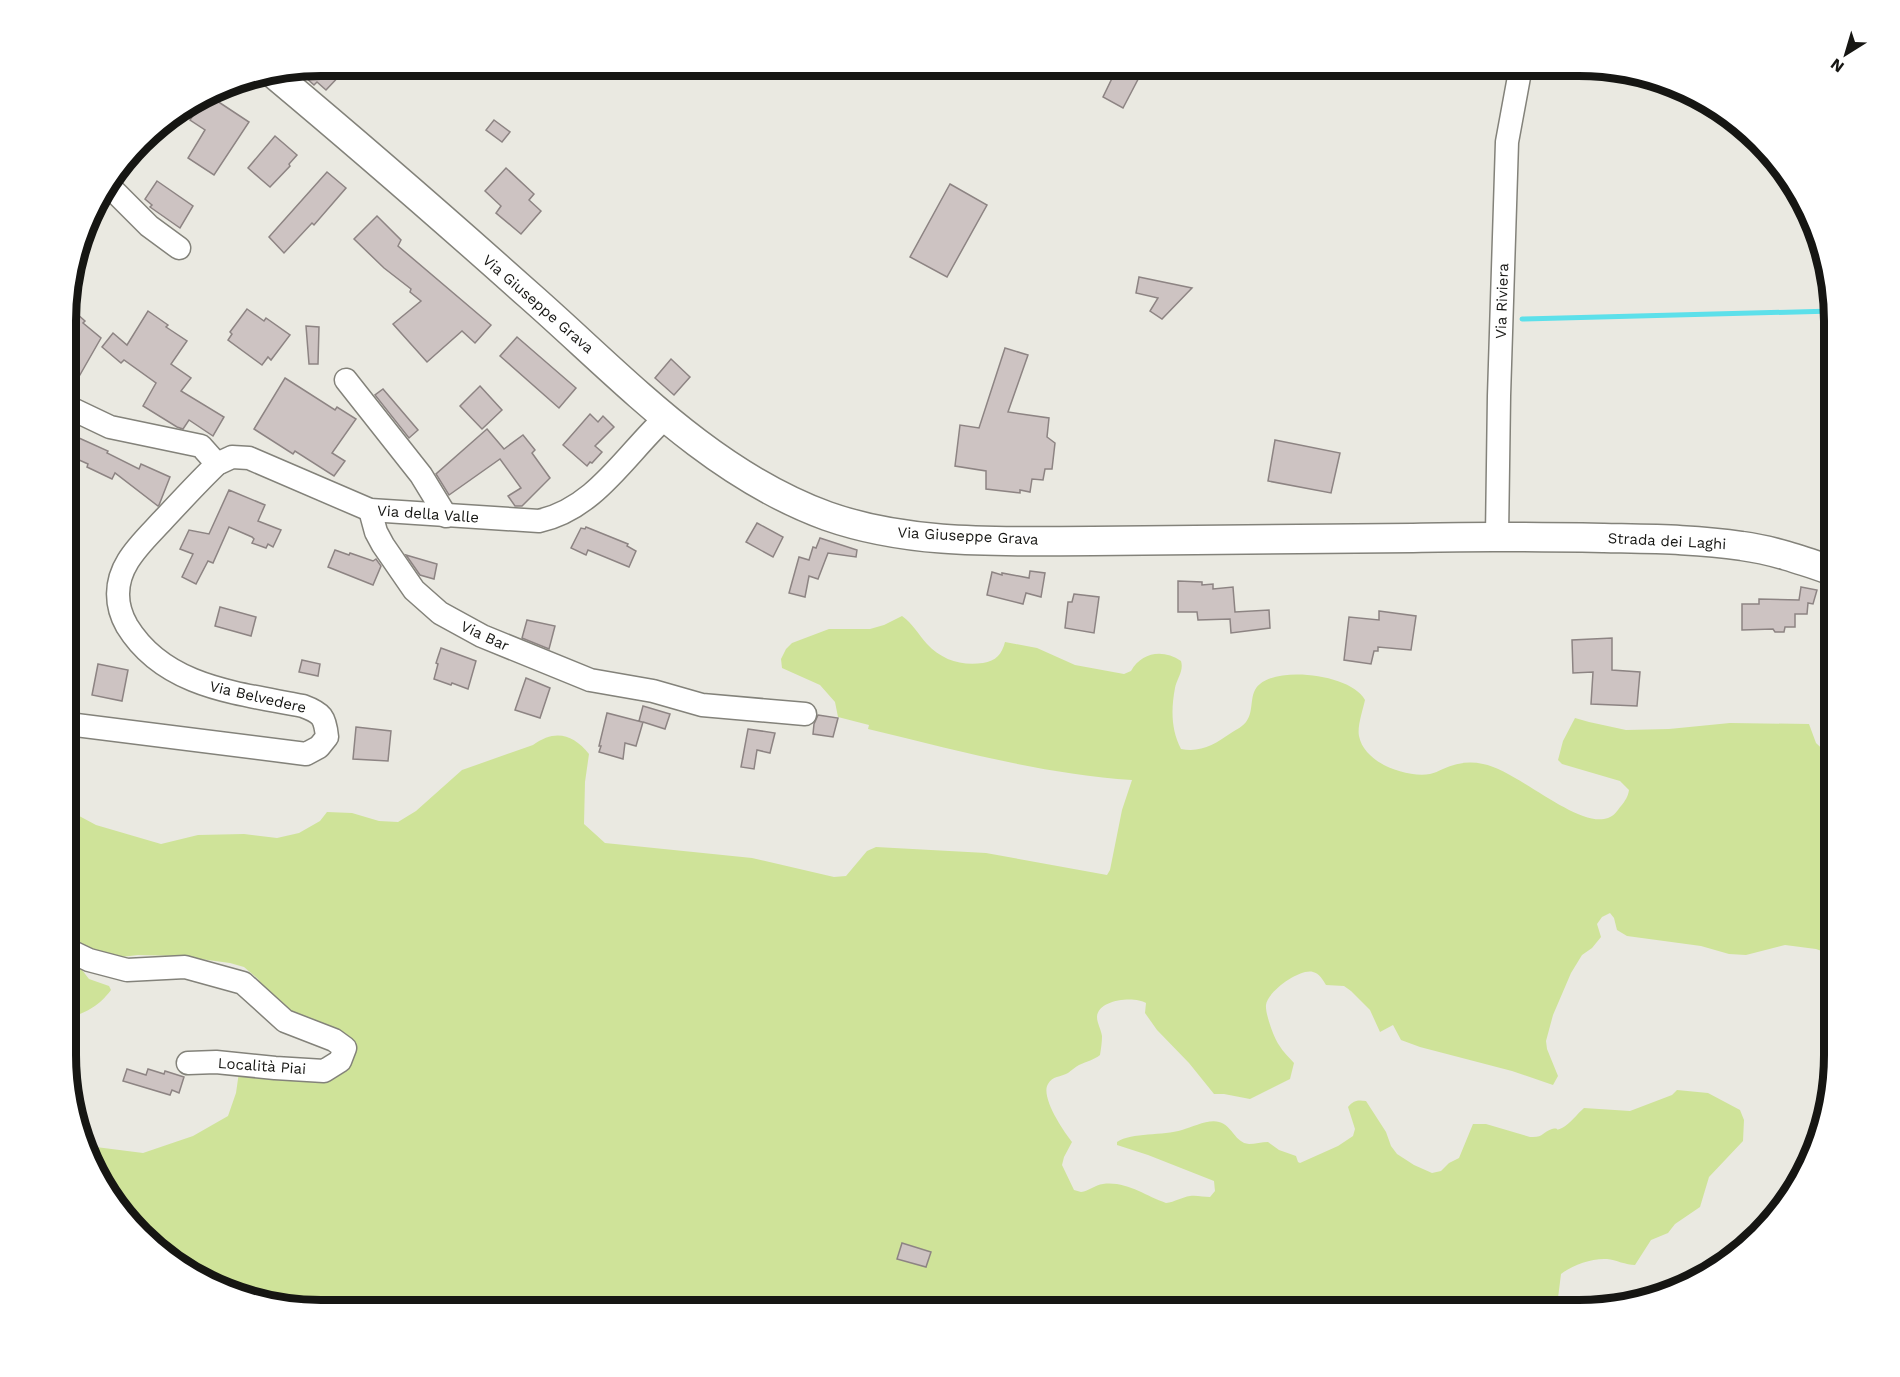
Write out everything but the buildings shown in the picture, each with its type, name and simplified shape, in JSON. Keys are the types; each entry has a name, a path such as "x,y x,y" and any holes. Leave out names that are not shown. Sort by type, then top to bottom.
{"main road":[{"name":"Via Giuseppe Grava","path":"281,80 700,446 736,471 787,498 829,516 905,536 1035,541 1497,536"},
{"name":"Strada dei Laghi","path":"1497,536 1692,540 1746,546 1824,568"}],"street":[{"name":"Via Riviera","path":"1497,536 1499,396 1508,142 1519,76"},
{"path":"114,191 149,226 179,248"},
{"path":"346,380 421,475 446,516"},
{"path":"76,411 110,427 201,446 217,464"},
{"name":"Via della Valle","path":"217,464 232,457 249,458 370,510 539,521 558,517 590,497 666,417"},
{"name":"Via Belvedere","path":"76,725 306,754 319,747 327,737 325,721 315,710 212,688 160,663 136,640 120,614 117,593 126,563 145,539 217,464"},
{"name":"Via Bar","path":"370,510 376,532 383,545 414,590 440,613 482,636 590,680 653,691 702,705 805,714"},
{"name":"Località Piai","path":"76,954 88,960 127,970 185,967 243,983 285,1021 334,1040 345,1048 340,1061 324,1071 216,1062 188,1063"}],"green space":[{"path":"902,616 933,650 960,663 975,664 992,661 1000,653 1005,642 1037,648 1075,665 1124,674 1131,671 1147,656 1160,654 1174,657 1181,661 1182,665 1173,704 1175,734 1181,749 1188,750 1208,747 1246,722 1256,688 1270,678 1299,675 1332,679 1358,691 1365,700 1359,723 1359,736 1369,754 1387,767 1420,775 1432,774 1463,763 1483,764 1497,768 1564,807 1595,819 1614,815 1625,801 1629,790 1620,781 1562,764 1558,760 1563,741 1575,718 1626,730 1669,729 1730,723 1809,724 1816,743 1824,751 1824,952 1785,945 1746,955 1729,954 1701,946 1627,936 1617,930 1610,913 1602,917 1597,924 1601,937 1582,955 1571,973 1553,1015 1546,1041 1558,1076 1553,1085 1401,1040 1393,1025 1380,1032 1370,1010 1351,991 1344,986 1326,985 1317,974 1307,972 1285,982 1272,994 1266,1005 1268,1019 1277,1042 1294,1063 1290,1079 1250,1099 1214,1094 1189,1063 1157,1030 1145,1013 1146,1003 1134,1000 1110,1003 1099,1011 1097,1019 1102,1036 1100,1055 1052,1079 1046,1090 1054,1114 1072,1142 1062,1165 1074,1190 1081,1192 1103,1184 1120,1185 1166,1203 1190,1196 1210,1197 1215,1191 1214,1181 1117,1145 1117,1142 1131,1137 1174,1132 1215,1121 1227,1127 1244,1143 1268,1142 1279,1150 1296,1156 1300,1163 1338,1146 1353,1136 1355,1129 1348,1107 1354,1102 1366,1101 1397,1154 1432,1173 1441,1171 1449,1163 1459,1158 1473,1124 1486,1124 1535,1137 1552,1129 1562,1128 1584,1108 1630,1111 1672,1095 1677,1090 1708,1093 1740,1110 1744,1120 1743,1141 1709,1177 1700,1207 1675,1224 1668,1233 1651,1240 1635,1265 1607,1259 1595,1260 1576,1265 1561,1274 1558,1300 1468,1300 1453,1297 1392,1300 305,1300 274,1296 243,1288 199,1268 160,1240 127,1205 109,1178 94,1147 143,1153 193,1136 228,1116 236,1093 239,1072 296,1077 355,1043 348,1036 315,1028 275,1000 257,978 244,967 178,956 138,955 113,958 76,947 76,814 96,825 161,844 198,835 244,834 277,838 299,833 320,821 327,812 352,813 379,821 398,822 416,811 462,770 533,745 549,737 563,736 577,742 589,754 585,782 584,824 605,843 752,858 834,877 846,876 867,851 876,847 986,853 1107,875 1122,810 1132,780 1032,767 868,729 869,725 838,717 835,702 820,685 782,668 781,659 792,643 829,629 870,629"},
{"path":"76,962 89,979 109,986 111,990 102,1001 76,1015"}],"waterway":[{"path":"1522,319 1823,311"}]}
